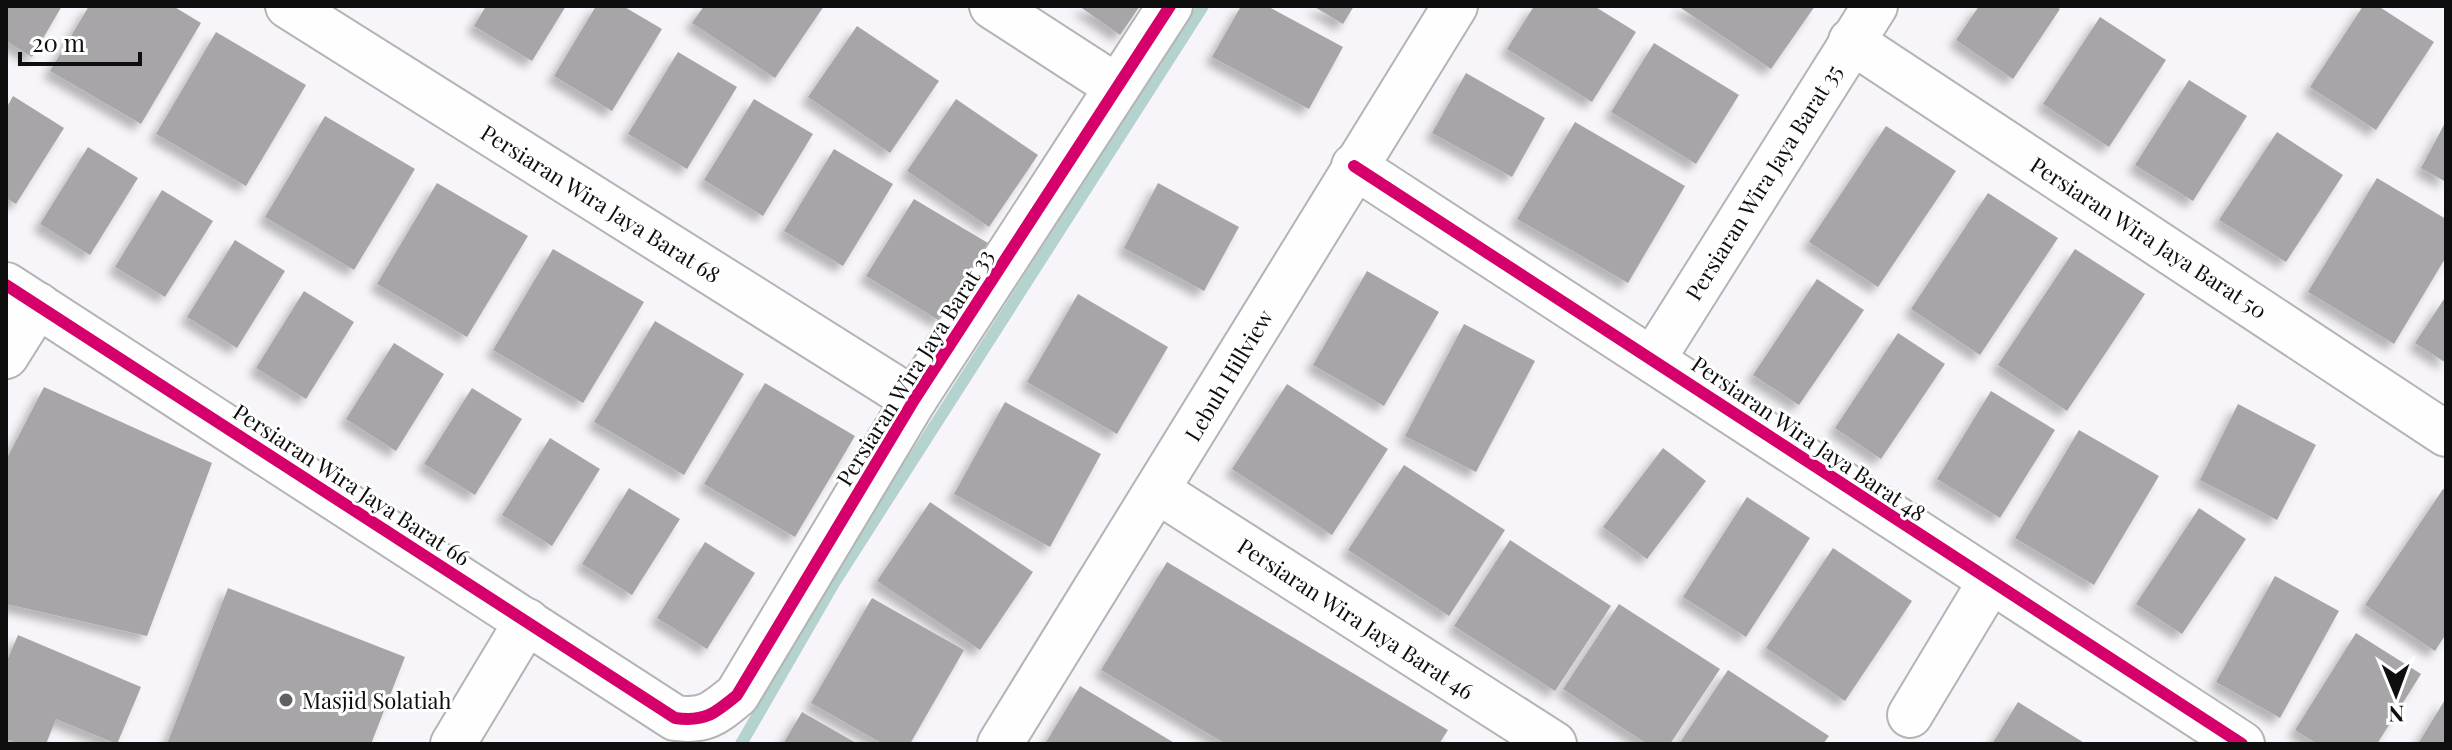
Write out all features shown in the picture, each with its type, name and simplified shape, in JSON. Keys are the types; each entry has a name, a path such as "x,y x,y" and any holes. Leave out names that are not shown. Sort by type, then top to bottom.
{"street":[{"name":"Persiaran Wira Jaya Barat 68","path":"288,6 914,400"},
{"path":"992,6 1117,87"},
{"name":"Persiaran Wira Jaya Barat 33","path":"675,718 694,720 714,715 737,695 914,400 1170,6"},
{"name":"Lebuh Hillview","path":"1000,744 1455,6"},
{"name":"Persiaran Wira Jaya Barat 35","path":"1653,359 1863,24"},
{"name":"Persiaran Wira Jaya Barat 50","path":"1863,24 2446,434"},
{"name":"Persiaran Wira Jaya Barat 48","path":"1354,166 2242,744"},
{"path":"6,356 22,295"},
{"name":"Persiaran Wira Jaya Barat 66","path":"22,295 675,718"},
{"name":"Persiaran Wira Jaya Barat 46","path":"1158,491 1554,744"},
{"path":"1910,715 1990,582"},
{"path":"453,744 527,621"}],"building":[{"path":"6,6 62,6 32,57 6,41"},
{"path":"89,6 173,6 201,23 141,124 50,71"},
{"path":"486,6 566,6 532,61 474,26"},
{"path":"596,6 623,6 662,29 612,111 554,76"},
{"path":"704,6 824,6 775,78 692,23"},
{"path":"1079,6 1140,6 1120,35"},
{"path":"1241,6 1267,6 1343,47 1309,109 1212,57"},
{"path":"1313,6 1354,6 1343,24"},
{"path":"1534,6 1594,6 1636,32 1592,102 1507,49"},
{"path":"1678,6 1815,6 1771,69"},
{"path":"1979,6 2055,6 2060,9 2013,79 1956,40"},
{"path":"2363,6 2378,6 2434,42 2376,130 2310,87"},
{"path":"2100,17 2166,60 2109,147 2043,104"},
{"path":"857,26 939,81 890,153 808,97"},
{"path":"216,32 306,85 246,186 156,134"},
{"path":"1654,43 1739,95 1696,164 1611,112"},
{"path":"678,52 737,87 687,169 628,134"},
{"path":"1466,73 1545,118 1512,177 1432,133"},
{"path":"2189,80 2247,116 2193,201 2135,165"},
{"path":"13,96 64,128 16,204 6,198 6,109"},
{"path":"754,99 813,134 763,216 704,180"},
{"path":"956,99 1038,155 989,227 907,171"},
{"path":"325,116 415,169 354,270 265,217"},
{"path":"2446,121 2446,182 2421,168"},
{"path":"1575,122 1685,186 1628,283 1517,219"},
{"path":"1886,126 1956,171 1878,287 1809,242"},
{"path":"2277,132 2343,175 2286,262 2219,220"},
{"path":"88,147 138,178 90,255 40,224"},
{"path":"834,149 893,184 843,266 784,231"},
{"path":"2377,178 2446,219 2446,257 2394,344 2308,292"},
{"path":"437,183 528,236 467,337 377,284"},
{"path":"1158,183 1239,227 1204,291 1124,248"},
{"path":"162,190 213,221 165,297 115,267"},
{"path":"1988,193 2058,238 1980,355 1911,309"},
{"path":"914,199 988,243 940,321 866,276"},
{"path":"235,240 285,271 237,348 187,317"},
{"path":"553,249 644,302 583,403 493,350"},
{"path":"2075,249 2145,294 2067,411 1998,365"},
{"path":"1367,271 1439,312 1384,406 1313,365"},
{"path":"1817,279 1864,310 1799,405 1753,375"},
{"path":"304,291 354,322 306,399 256,368"},
{"path":"1078,294 1168,347 1117,434 1027,382"},
{"path":"2446,296 2446,363 2415,343"},
{"path":"655,321 744,374 684,475 594,422"},
{"path":"1464,324 1535,361 1476,472 1405,436"},
{"path":"1898,333 1945,364 1881,459 1835,428"},
{"path":"394,343 444,374 396,451 346,419"},
{"path":"765,383 855,436 795,537 704,484"},
{"path":"1287,384 1388,449 1332,535 1232,469"},
{"path":"44,387 212,463 147,636 6,604 6,460"},
{"path":"472,388 522,419 475,495 424,464"},
{"path":"1991,391 2055,430 2000,518 1937,479"},
{"path":"1005,402 1101,454 1050,547 954,494"},
{"path":"2238,404 2316,445 2277,520 2200,480"},
{"path":"2079,430 2159,476 2094,585 2015,538"},
{"path":"550,438 600,469 552,546 502,515"},
{"path":"1663,448 1706,481 1647,559 1603,527"},
{"path":"1404,465 1505,530 1449,616 1348,550"},
{"path":"629,488 680,519 632,595 582,564"},
{"path":"2443,489 2446,491 2446,634 2435,651 2365,605"},
{"path":"1747,497 1810,538 1746,637 1683,597"},
{"path":"930,502 1033,572 980,650 877,581"},
{"path":"2199,508 2246,539 2182,634 2136,604"},
{"path":"1510,540 1611,606 1555,691 1454,626"},
{"path":"705,542 755,573 707,649 657,618"},
{"path":"1833,548 1912,601 1845,701 1766,648"},
{"path":"1167,562 1448,730 1439,744 1226,744 1101,670"},
{"path":"2275,576 2339,611 2280,718 2216,682"},
{"name":"Masjid Solatiah","path":"228,588 405,657 371,744 167,744"},
{"path":"872,598 964,650 910,744 883,744 811,703"},
{"path":"1619,604 1720,669 1670,744 1647,744 1563,689"},
{"path":"2356,633 2421,674 2377,744 2317,744 2295,730"},
{"path":"18,635 141,687 117,744 56,719 46,744 19,744 6,739 6,663"},
{"path":"1728,670 1829,736 1823,744 1679,744"},
{"path":"1080,686 1176,744 1045,744"},
{"path":"2446,698 2446,744 2418,744"},
{"path":"2018,702 2086,744 1992,744"},
{"path":"802,712 858,744 783,744"}],"waterway":[{"path":"741,744 834,583 1203,6"}],"cycle path":[{"path":"6,285 675,718 702,717 715,712 737,695 914,400 1170,6"},
{"path":"1354,166 2242,744"}],"place":[{"name":"Masjid Solatiah","path":"286,700"}]}
